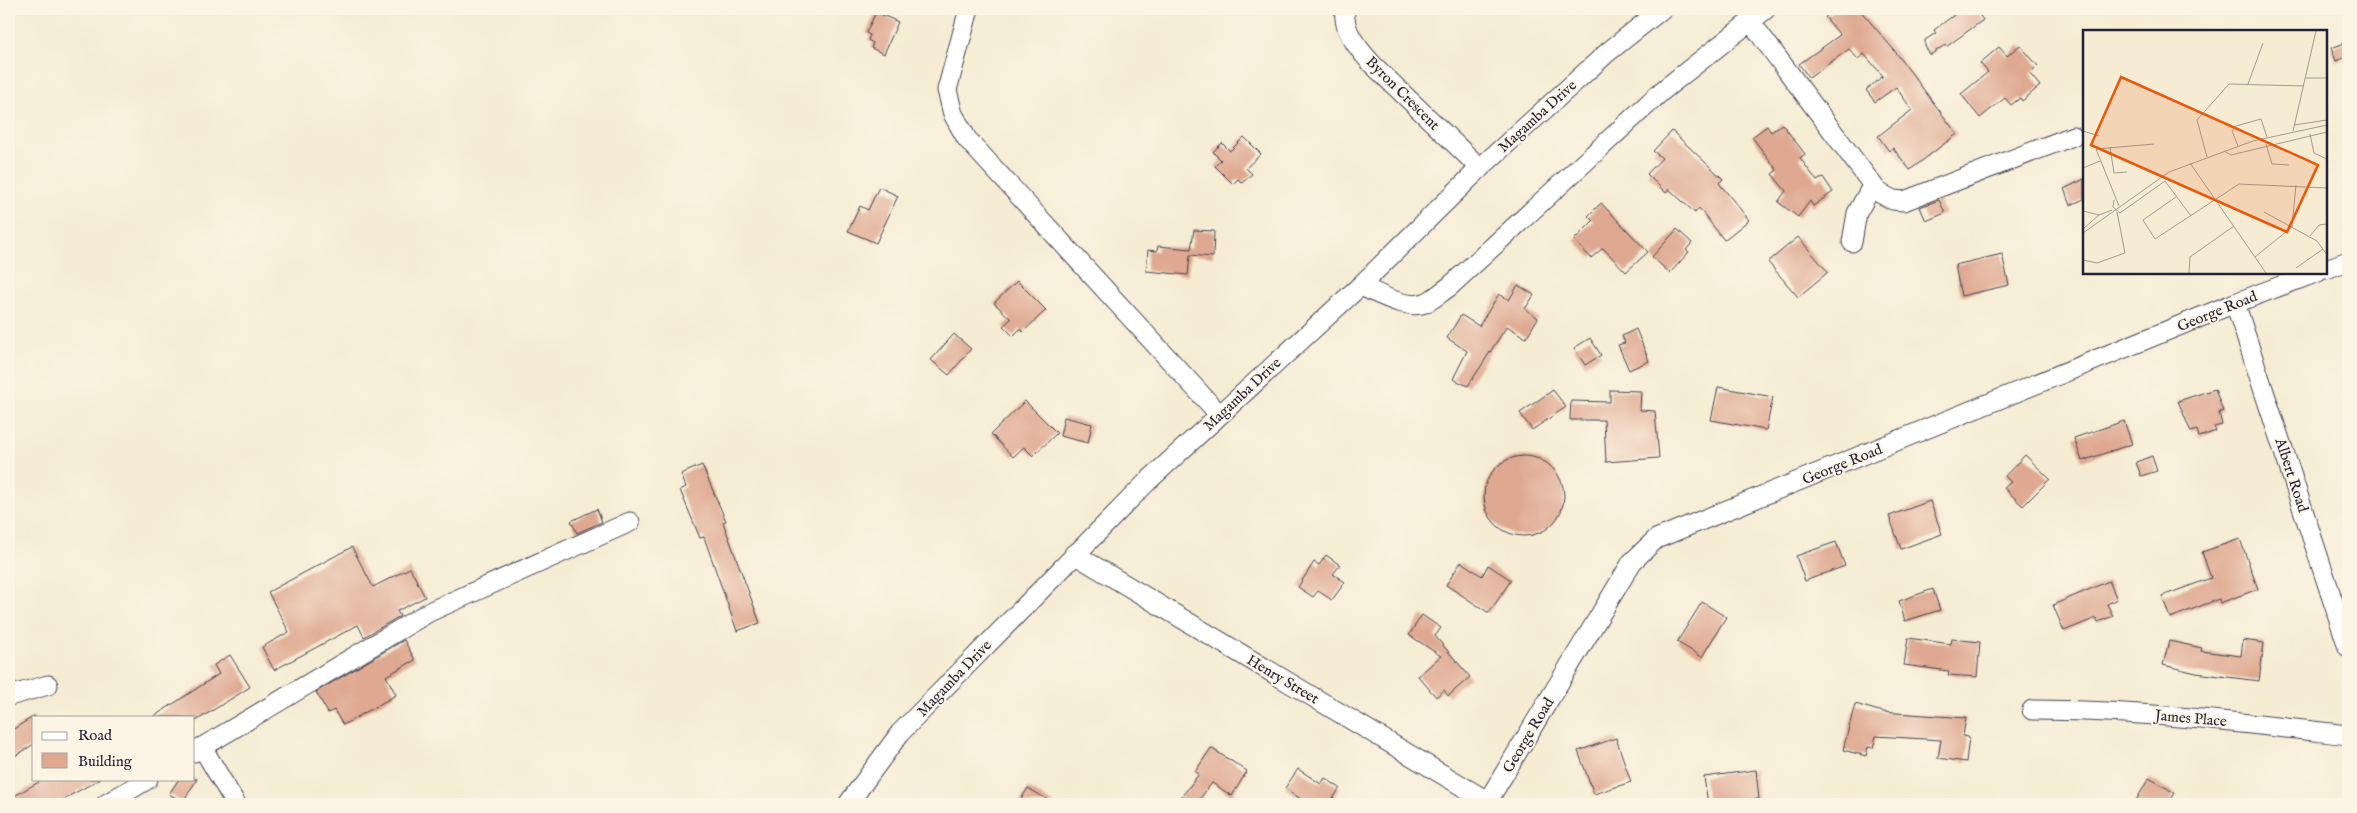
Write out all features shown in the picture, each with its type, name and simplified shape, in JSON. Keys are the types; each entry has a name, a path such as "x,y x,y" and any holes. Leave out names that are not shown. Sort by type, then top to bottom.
{"street":[{"path":"969,9 947,90 953,114 968,139 1219,414"},
{"name":"Byron Crescent","path":"1345,9 1347,28 1356,46 1372,64 1480,168"},
{"name":"Magamba Drive","path":"848,804 900,733 1074,554 1219,414 1360,286 1480,168 1608,52 1662,9"},
{"path":"1360,286 1407,304 1416,305 1427,302 1449,287 1662,91 1766,9"},
{"path":"1750,21 1872,186 1884,197 1904,201 2074,136"},
{"path":"1852,242 1857,213 1872,186"},
{"path":"2327,270 2348,261"},
{"name":"George Road","path":"1489,803 1632,562 1656,539 2235,303 2313,274"},
{"name":"Albert Road","path":"2235,303 2348,648"},
{"path":"236,804 198,750 429,612 630,522"},
{"name":"Henry Street","path":"1074,554 1489,803"},
{"path":"9,696 48,685"},
{"name":"James Place","path":"2032,710 2098,710 2201,718 2348,735"},
{"path":"106,804 146,780"}],"building":[{"path":"1835,9 1859,9 1894,50 1957,134 1910,170 1893,148 1889,151 1878,136 1912,110 1896,87 1875,102 1866,90 1883,76 1864,54 1858,59 1849,49 1809,78 1799,64 1840,35 1825,17"},
{"path":"1962,9 1975,9 1983,20 1946,47 1945,45 1930,55 1925,46 1925,40 1936,33 1934,30"},
{"path":"876,12 898,22 884,54 871,48 873,43 868,40 870,35 866,33"},
{"path":"2348,42 2348,56 2336,61 2331,48"},
{"path":"2020,45 2038,66 2030,74 2040,86 2022,101 2020,98 2011,105 2005,98 1980,118 1961,94 1988,72 1980,63 1999,47 2007,56"},
{"path":"1782,124 1805,154 1800,158 1817,181 1823,177 1833,192 1813,206 1810,201 1798,217 1778,202 1786,191 1772,174 1777,170 1752,137 1767,126 1771,132"},
{"path":"1672,131 1723,179 1719,183 1749,220 1724,240 1699,208 1695,213 1669,189 1666,193 1647,174 1662,158 1653,151"},
{"path":"1244,137 1261,154 1246,168 1252,174 1242,183 1238,179 1233,184 1215,166 1221,160 1213,152 1222,143 1230,151"},
{"path":"2083,180 2083,199 2071,205 2064,189"},
{"path":"879,187 898,196 876,243 848,231 860,206 868,210"},
{"path":"1939,200 1945,213 1926,221 1920,207"},
{"path":"1601,203 1648,252 1626,272 1603,248 1591,258 1574,240 1593,221 1588,216"},
{"path":"1677,229 1692,243 1686,250 1689,252 1670,273 1652,257"},
{"path":"1194,230 1214,231 1213,257 1190,255 1188,275 1146,271 1148,250 1157,251 1158,246 1191,249"},
{"path":"1798,237 1828,272 1798,297 1768,262"},
{"path":"2002,254 2009,285 1961,296 1955,265"},
{"path":"1017,281 1046,310 1023,332 1020,329 1013,336 1003,326 1011,319 994,303"},
{"path":"1518,285 1534,295 1525,309 1538,318 1526,338 1507,326 1468,386 1453,379 1467,351 1447,338 1461,315 1479,326 1499,294 1509,300"},
{"path":"1636,329 1649,361 1629,370 1618,345 1625,343 1622,336"},
{"path":"954,334 971,349 949,375 931,360"},
{"path":"1590,338 1601,355 1585,365 1574,348"},
{"path":"1718,387 1773,397 1766,430 1711,420"},
{"path":"2215,389 2223,411 2219,412 2222,425 2214,427 2216,431 2199,437 2197,430 2191,432 2178,401"},
{"path":"1553,390 1566,407 1532,430 1520,413"},
{"path":"1610,390 1641,391 1640,410 1655,411 1659,458 1606,462 1604,420 1570,420 1571,401 1610,402"},
{"path":"1025,401 1057,433 1033,456 1024,447 1013,457 991,434"},
{"path":"1064,417 1092,424 1088,443 1060,436"},
{"path":"2124,421 2132,444 2082,461 2074,438"},
{"path":"2025,455 2050,479 2023,506 2004,488 2011,482 2005,476"},
{"path":"1524,456 1539,459 1552,468 1561,481 1564,496 1561,511 1552,524 1539,533 1524,536 1509,533 1496,524 1487,511 1484,496 1487,481 1496,468 1509,459"},
{"path":"2152,456 2157,471 2141,476 2136,462"},
{"path":"702,465 726,521 723,522 760,623 737,631 704,537 700,538 680,490 686,487 681,474"},
{"path":"1930,501 1942,534 1901,549 1889,516"},
{"path":"597,509 602,522 577,533 571,521"},
{"path":"2240,539 2258,589 2220,603 2219,599 2170,618 2162,596 2211,578 2202,552"},
{"path":"1836,542 1845,566 1805,581 1796,556"},
{"path":"352,547 373,587 410,568 425,597 397,611 400,616 364,637 358,625 274,670 262,647 289,632 268,592"},
{"path":"1326,555 1340,565 1333,574 1345,582 1332,600 1318,591 1313,597 1298,587 1314,562 1319,565"},
{"path":"1461,562 1482,576 1488,565 1511,580 1489,613 1446,585"},
{"path":"2109,581 2117,599 2107,604 2113,616 2098,622 2096,618 2064,631 2053,605"},
{"path":"1933,589 1940,610 1905,621 1899,601"},
{"path":"1702,602 1726,617 1702,657 1677,642"},
{"path":"1422,615 1441,628 1435,636 1470,677 1448,696 1444,690 1436,697 1418,676 1441,656 1409,635"},
{"path":"1908,638 1951,644 1952,639 1980,642 1977,677 1948,675 1949,671 1904,665"},
{"path":"404,640 415,660 386,676 396,695 343,725 334,710 328,713 316,692"},
{"path":"2243,640 2264,643 2259,681 2196,673 2163,665 2169,641 2202,648 2201,651 2241,656"},
{"path":"230,655 250,687 195,721 195,716 155,716 219,674 214,665"},
{"path":"1855,704 1883,712 1966,718 1963,736 1969,737 1966,762 1938,758 1941,740 1876,736 1873,748 1868,747 1866,756 1843,750"},
{"path":"32,717 32,745 9,760 9,732"},
{"path":"1616,738 1631,782 1594,794 1578,751"},
{"path":"1211,748 1247,771 1232,796 1212,783 1196,804 1176,804 1199,774 1195,772"},
{"path":"1298,769 1321,784 1325,778 1340,788 1329,804 1308,804 1285,788"},
{"path":"1756,770 1759,799 1708,804 1704,777"},
{"path":"2149,778 2175,793 2168,804 2134,804"},
{"path":"197,779 183,802 169,794 178,780"},
{"path":"42,780 98,780 55,804 9,804 9,799"},
{"path":"1028,788 1055,804 1018,804"}]}
